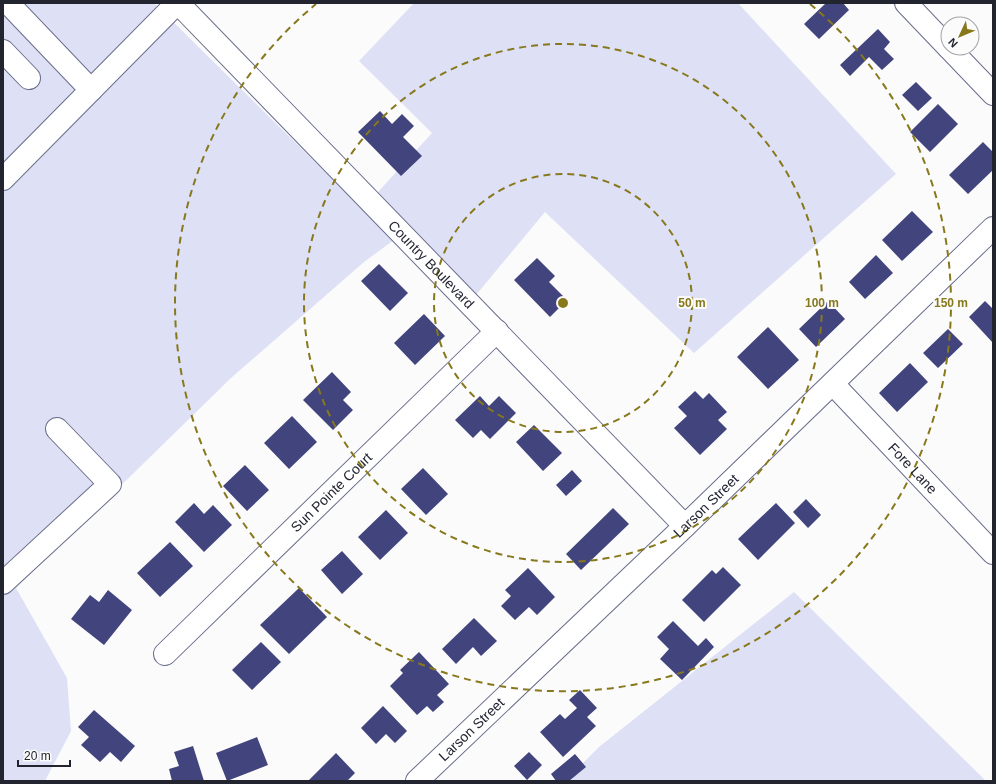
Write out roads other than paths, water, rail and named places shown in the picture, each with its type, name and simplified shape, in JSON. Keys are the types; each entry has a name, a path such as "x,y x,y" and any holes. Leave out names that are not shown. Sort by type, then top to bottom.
{"street":[{"path":"8,3 91,90"},
{"path":"6,170 91,90 177,3"},
{"name":"Country Boulevard","path":"177,3 685,526"},
{"path":"906,3 940,39"},
{"path":"3,51 29,78"},
{"path":"956,56 993,94"},
{"name":"Larson Street","path":"417,781 833,384 993,228"},
{"name":"Sun Pointe Court","path":"165,654 497,331"},
{"name":"Fore Lane","path":"833,384 993,553"},
{"path":"3,583 110,484 57,429"}]}
